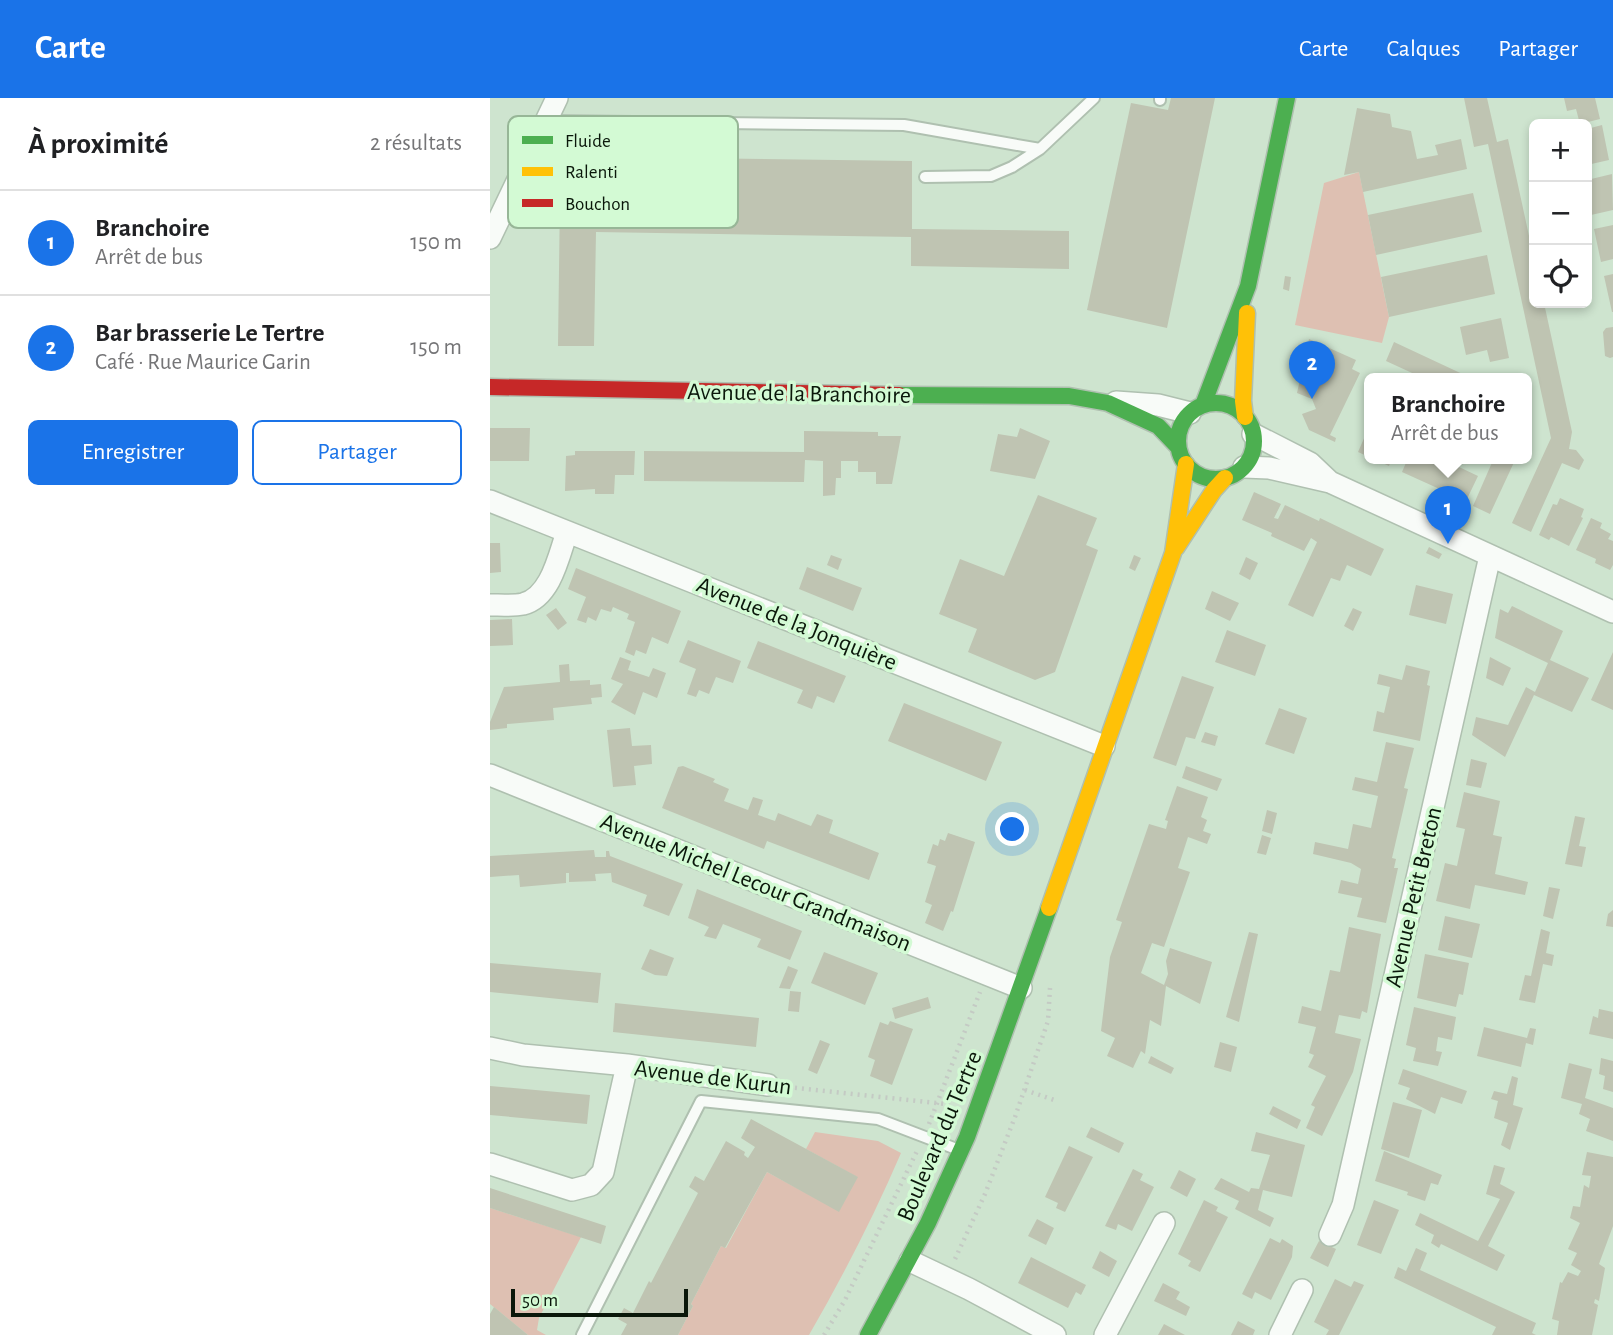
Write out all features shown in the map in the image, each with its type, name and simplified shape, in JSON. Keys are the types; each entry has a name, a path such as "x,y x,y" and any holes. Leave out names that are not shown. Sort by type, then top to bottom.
{"main road":[{"path":"1248,286 1243,401 1252,453 1235,472 1211,479 1201,476 1185,464 1178,447 1181,426 1208,396 1248,286 1287,98"},
{"name":"Avenue de la Branchoire","path":"490,387 927,396 1069,396 1108,403 1158,426 1178,447"},
{"path":"1196,409 1216,403 1226,405 1234,408 1249,425"},
{"name":"Boulevard du Tertre","path":"868,1335 910,1261 962,1151 1173,553 1185,464"},
{"name":"Boulevard du Tertre","path":"1173,553 1206,502 1235,472"}],"street":[{"path":"548,116 557,98"},
{"path":"492,229 508,197"},
{"name":"Avenue de la Branchoire","path":"1108,403 1122,401 1196,409"},
{"path":"1249,425 1310,463 1330,482"},
{"path":"1235,472 1269,468 1330,482 1613,612"},
{"name":"Avenue de la Jonquière","path":"490,501 1104,746"},
{"path":"490,605 524,604 538,596 550,579 567,532"},
{"name":"Avenue Petit Breton","path":"1330,1235 1343,1205 1490,556"},
{"name":"Avenue Michel Lecour Grandmaison","path":"490,775 1021,988"},
{"name":"Avenue de Kurun","path":"490,1048 523,1055 627,1065 768,1085"},
{"path":"490,1164 572,1190 591,1185 603,1172 627,1065"},
{"path":"1105,1335 1164,1223"},
{"path":"910,1261 1055,1335"},
{"path":"1280,1335 1302,1290"}],"lane":[{"path":"925,177 991,176 1012,167 1040,149 1094,98"},
{"path":"738,123 904,125 1040,149"},
{"path":"582,1335 701,1101 878,1119 962,1151"}],"path":[{"path":"946,1278 985,1194 1048,1021 1050,976 1035,947"},
{"name":"Boulevard du Tertre","path":"824,1335 851,1288 923,1136 986,974"},
{"name":"Avenue de Kurun","path":"768,1085 937,1103"},
{"path":"1025,1090 1057,1101"}],"shaded area":[{"path":"1359,172 1389,317 1382,343 1295,325 1324,183"},
{"path":"815,1132 878,1141 901,1153 858,1246 809,1335 678,1335 721,1246 726,1248 767,1172 839,1211 857,1177 806,1149"},
{"path":"490,1208 581,1237 539,1318 537,1330 546,1335 528,1335 490,1304"}],"building":[{"path":"1171,98 1215,98 1167,328 1087,310 1131,103 1168,110"},
{"path":"1464,98 1487,98 1497,142 1508,139 1529,236 1529,308 1545,308 1572,432 1569,449 1576,450 1584,460 1579,470 1562,463 1531,532 1512,523 1551,438 1488,144 1474,147"},
{"path":"1564,98 1595,98 1600,119 1579,119 1576,109 1567,111"},
{"path":"1357,108 1390,114 1392,127 1411,131 1417,159 1438,155 1435,145 1461,139 1467,169 1363,192 1359,172 1344,175"},
{"path":"1602,125 1609,160 1592,164 1592,128"},
{"path":"738,159 912,161 912,229 1069,231 1069,269 911,266 911,237 596,232 594,346 558,346 560,228 738,228"},
{"path":"1612,174 1613,210 1592,215 1592,179"},
{"path":"1473,193 1482,232 1376,255 1368,215"},
{"path":"1613,225 1613,259 1601,262 1594,229"},
{"path":"1487,255 1495,294 1389,317 1381,277"},
{"path":"1613,274 1613,312 1612,312 1604,276"},
{"path":"1285,276 1291,277 1289,291 1283,289"},
{"path":"1501,318 1509,358 1490,362 1487,350 1466,355 1460,327"},
{"path":"1613,327 1613,357 1610,358 1605,356 1603,332 1606,328"},
{"path":"1309,339 1356,360 1352,369 1360,373 1330,435 1336,438 1335,442 1309,430 1302,414 1316,409 1312,399 1297,393"},
{"path":"1394,342 1460,373 1412,373 1386,361"},
{"path":"490,428 530,428 529,461 490,461"},
{"path":"1020,428 1050,441 1035,479 990,471 998,434 1017,437"},
{"path":"804,431 878,432 878,436 901,436 892,484 876,484 876,472 858,472 858,461 841,461 841,478 836,478 835,495 823,496 823,461 805,460 804,482 644,481 644,451 804,452"},
{"path":"1364,438 1364,455 1358,452"},
{"path":"575,451 635,451 634,475 615,475 614,494 595,494 595,489 565,491 566,456 575,455"},
{"path":"1405,464 1453,464 1478,476 1466,501 1402,472"},
{"path":"1491,464 1513,464 1490,514 1473,506"},
{"path":"1254,492 1281,504 1274,518 1278,519 1285,505 1319,521 1320,518 1384,549 1371,576 1347,565 1340,581 1331,578 1313,617 1288,605 1317,542 1311,538 1304,551 1242,520"},
{"path":"1038,495 1097,518 1086,545 1098,550 1055,672 1035,680 968,652 977,629 939,614 960,559 1004,576"},
{"path":"1560,498 1584,509 1583,518 1569,546 1551,537 1549,540 1539,535 1553,504 1557,505"},
{"path":"1591,518 1602,523 1600,528 1611,534 1608,539 1613,541 1613,565 1610,570 1595,563 1596,559 1576,550"},
{"path":"490,543 500,543 501,572 490,573"},
{"path":"1429,547 1442,554 1439,559 1426,553"},
{"path":"831,555 842,559 838,570 827,565"},
{"path":"1134,555 1141,558 1135,571 1129,568"},
{"path":"1246,557 1258,563 1250,580 1239,574"},
{"path":"807,567 862,588 853,611 799,589"},
{"path":"576,568 681,611 668,644 652,637 646,654 636,650 634,656 625,652 635,622 627,619 629,614 613,607 611,612 601,609 596,621 588,617 586,623 577,620 586,597 568,589"},
{"path":"1416,585 1453,594 1446,624 1409,615"},
{"path":"1212,591 1239,603 1230,621 1205,609"},
{"path":"1512,606 1563,631 1550,660 1589,678 1572,712 1534,695 1505,757 1472,735 1476,717 1508,725 1526,687 1535,692 1548,663 1495,638 1500,609 1508,613"},
{"path":"556,608 567,623 558,630 546,615"},
{"path":"1353,608 1362,612 1353,631 1344,626"},
{"path":"512,619 513,645 490,646 490,620"},
{"path":"1227,630 1266,645 1255,676 1215,662"},
{"path":"688,640 741,661 733,683 716,677 709,694 699,690 696,697 687,694 696,669 679,662"},
{"path":"758,641 846,676 834,703 817,696 812,709 797,703 803,690 747,668"},
{"path":"1613,652 1613,710 1591,700"},
{"path":"620,657 631,661 628,670 649,677 653,668 666,673 657,698 643,692 635,715 611,702 623,684 611,679"},
{"path":"1490,657 1511,668 1503,686 1486,678"},
{"path":"569,664 570,681 590,680 590,685 601,684 602,697 591,698 592,704 553,708 554,720 507,724 507,728 490,730 490,722 504,687 560,682 559,665"},
{"path":"1406,665 1430,671 1427,685 1430,686 1420,741 1373,731 1377,711 1384,713 1390,687 1377,684 1379,674 1402,680"},
{"path":"1182,676 1214,687 1195,739 1186,737 1176,766 1153,758"},
{"path":"904,703 1002,742 986,781 888,741"},
{"path":"1279,708 1307,718 1294,754 1265,744"},
{"path":"630,728 632,746 651,745 652,764 634,766 636,785 613,787 607,730"},
{"path":"1205,732 1218,736 1215,746 1201,742"},
{"path":"1386,742 1414,748 1404,788 1408,789 1392,858 1396,859 1394,868 1398,868 1386,923 1357,917 1362,898 1338,893 1341,880 1358,884 1361,869 1351,863 1313,854 1315,842 1348,849 1353,824 1371,828 1378,796 1352,790 1355,777 1377,782"},
{"path":"1471,759 1487,763 1481,788 1466,785"},
{"path":"683,766 715,779 713,782 729,789 724,801 748,810 753,797 763,800 758,815 775,821 778,813 811,826 817,814 833,820 829,833 879,853 869,880 767,841 764,849 662,808 678,767"},
{"path":"1186,766 1222,779 1217,791 1182,778"},
{"path":"1177,786 1208,797 1201,817 1207,820 1203,831 1211,834 1207,844 1188,837 1178,868 1190,872 1164,947 1152,943 1141,973 1164,985 1168,974 1166,961 1170,948 1212,962 1200,1004 1166,986 1161,1026 1150,1020 1145,1054 1141,1051 1133,1068 1107,1056 1115,1038 1101,1031 1110,957 1122,922 1116,920 1149,824 1166,829 1168,821 1165,820"},
{"path":"1464,792 1500,801 1493,835 1502,837 1495,874 1528,882 1525,895 1475,885 1470,909 1436,901 1445,863 1457,866 1465,829 1456,827"},
{"path":"1267,810 1277,813 1272,834 1262,831"},
{"path":"1575,816 1585,818 1579,846 1586,847 1582,867 1565,864"},
{"path":"948,833 975,842 953,912 951,911 943,931 925,923 932,905 925,902 936,866 927,863 933,844 938,846 940,839 945,841"},
{"path":"1262,835 1271,838 1266,855 1257,853"},
{"path":"594,850 595,857 606,857 606,851 609,851 610,856 683,884 669,916 643,906 647,895 612,882 611,873 595,874 596,881 569,882 569,873 566,873 566,883 520,887 519,875 490,877 490,856"},
{"path":"1549,887 1560,889 1553,919 1543,916"},
{"path":"697,889 802,931 790,960 757,947 761,939 723,924 716,939 704,936 709,927 688,918"},
{"path":"1613,910 1613,927 1606,926 1608,914"},
{"path":"1445,916 1480,924 1472,958 1438,950"},
{"path":"1349,927 1381,934 1367,1013 1362,1011 1360,1019 1339,1015 1335,1033 1361,1039 1353,1072 1322,1136 1306,1128 1315,1107 1311,1105 1326,1076 1308,1067 1314,1055 1309,1053 1316,1027 1298,1023 1302,1006 1321,1011 1330,970 1340,972"},
{"path":"1541,929 1550,932 1546,953 1554,955 1552,966 1543,964 1535,1003 1519,1000 1525,975 1531,976"},
{"path":"1249,932 1258,934 1239,1022 1226,1017"},
{"path":"650,949 674,958 667,976 655,975 641,969"},
{"path":"824,952 878,973 865,1005 811,983"},
{"path":"1425,954 1469,963 1463,995 1459,994 1456,1007 1417,998"},
{"path":"490,963 601,973 598,1003 490,992"},
{"path":"788,966 798,970 790,989 779,988"},
{"path":"790,991 801,992 799,1012 788,1011"},
{"path":"928,997 931,1008 895,1019 892,1008"},
{"path":"615,1003 759,1018 756,1047 613,1032"},
{"path":"1414,1007 1456,1017 1452,1040 1438,1037 1436,1051 1442,1052 1438,1066 1413,1061 1416,1048 1406,1045"},
{"path":"1599,1009 1613,1012 1613,1039 1589,1034 1593,1016 1598,1018"},
{"path":"890,1021 913,1029 892,1085 870,1076 875,1060 868,1057 880,1022 888,1025"},
{"path":"1484,1027 1527,1038 1530,1028 1536,1029 1533,1045 1526,1043 1521,1067 1477,1056"},
{"path":"820,1040 830,1044 817,1074 808,1070"},
{"path":"1220,1042 1237,1047 1231,1072 1214,1067"},
{"path":"1151,1056 1174,1068 1171,1074 1148,1063"},
{"path":"1601,1058 1613,1061 1613,1092 1603,1089 1605,1076 1599,1074"},
{"path":"1569,1063 1592,1069 1585,1098 1613,1108 1613,1141 1586,1131 1590,1119 1579,1114 1582,1104 1561,1098"},
{"path":"1403,1069 1467,1091 1462,1104 1441,1097 1435,1114 1406,1099 1410,1088 1398,1084"},
{"path":"1512,1076 1518,1078 1513,1105 1523,1108 1510,1150 1501,1145 1508,1123 1494,1118 1498,1101 1491,1099 1494,1091 1507,1094"},
{"path":"490,1086 590,1095 587,1124 490,1115"},
{"path":"1393,1102 1422,1110 1409,1158 1381,1149"},
{"path":"1273,1106 1301,1120 1297,1129 1269,1114"},
{"path":"751,1119 858,1177 839,1212 767,1172 725,1248 721,1246 678,1335 621,1335 627,1324 618,1319 624,1308 633,1313 698,1193 689,1187 695,1176 704,1181 726,1141 745,1152 744,1155 748,1158 755,1147 741,1138"},
{"path":"1091,1127 1124,1143 1119,1153 1086,1137"},
{"path":"1256,1132 1305,1145 1292,1197 1263,1190 1258,1210 1274,1218 1270,1227 1235,1209 1239,1201 1214,1189 1221,1178 1249,1192 1251,1188 1259,1189 1270,1155 1251,1151"},
{"path":"1069,1146 1093,1157 1065,1212 1056,1208 1058,1203 1045,1197"},
{"path":"1384,1151 1442,1175 1438,1185 1431,1183 1425,1201 1375,1181"},
{"path":"1587,1152 1613,1157 1613,1226 1599,1264 1605,1268 1599,1301 1595,1299 1594,1303 1598,1305 1592,1335 1557,1335 1559,1321 1552,1319 1560,1282 1562,1283 1568,1272 1578,1276 1581,1271 1571,1265 1577,1253 1568,1249 1580,1223 1570,1218 1573,1206 1580,1207 1584,1185 1589,1188 1591,1176 1582,1175"},
{"path":"1494,1165 1505,1168 1500,1184 1515,1192 1488,1246 1505,1255 1497,1271 1441,1244 1439,1248 1431,1243 1434,1235 1415,1225 1420,1213 1478,1241 1500,1199 1486,1194"},
{"path":"1133,1169 1143,1174 1140,1180 1154,1187 1132,1231 1118,1224 1116,1230 1105,1226"},
{"path":"1179,1170 1196,1179 1187,1197 1170,1188"},
{"path":"490,1188 606,1226 601,1244 490,1208"},
{"path":"1204,1200 1218,1207 1216,1211 1228,1217 1200,1272 1188,1266 1191,1261 1178,1254"},
{"path":"1374,1200 1399,1210 1381,1254 1357,1245"},
{"path":"1037,1219 1054,1228 1046,1245 1028,1236"},
{"path":"1270,1238 1280,1243 1282,1239 1293,1246 1292,1257 1271,1300 1255,1292 1252,1299 1242,1294"},
{"path":"1319,1241 1336,1249 1328,1267 1310,1258"},
{"path":"1416,1248 1427,1253 1420,1270 1536,1323 1532,1333 1536,1335 1492,1335 1496,1327 1394,1278 1398,1267 1406,1271"},
{"path":"1100,1251 1117,1261 1109,1277 1092,1268"},
{"path":"1031,1257 1086,1285 1081,1295 1076,1292 1068,1308 1018,1283"},
{"path":"1335,1279 1351,1287 1354,1281 1364,1285 1339,1335 1326,1335 1329,1330 1314,1322"},
{"path":"1163,1283 1180,1292 1176,1299 1190,1307 1186,1316 1154,1301"},
{"path":"494,1307 528,1335 490,1335 490,1314"},
{"path":"1238,1321 1255,1330 1253,1335 1231,1335"},
{"path":"1164,1324 1185,1335 1158,1335"}],"traffic: fast":[{"path":"1203,405 1248,286 1287,98"},
{"path":"899,395 1069,396 1108,403 1158,426 1178,447"},
{"path":"1216,403 1231,406 1243,414 1251,426 1254,441 1251,456 1243,468 1231,476 1216,479 1201,476 1189,468 1181,456 1178,441 1181,426 1189,414 1201,406 1216,403"},
{"path":"868,1335 928,1223 967,1137 1049,908"}],"traffic: slow":[{"path":"1245,417 1243,401 1247,313"},
{"path":"1049,908 1173,553 1186,464"},
{"path":"1176,548 1214,490 1225,478"}],"traffic: jam":[{"path":"490,387 899,395"}],"place":[{"name":"Bar brasserie Le Tertre","path":"1312,399"},
{"name":"Branchoire","path":"1448,544"}]}
